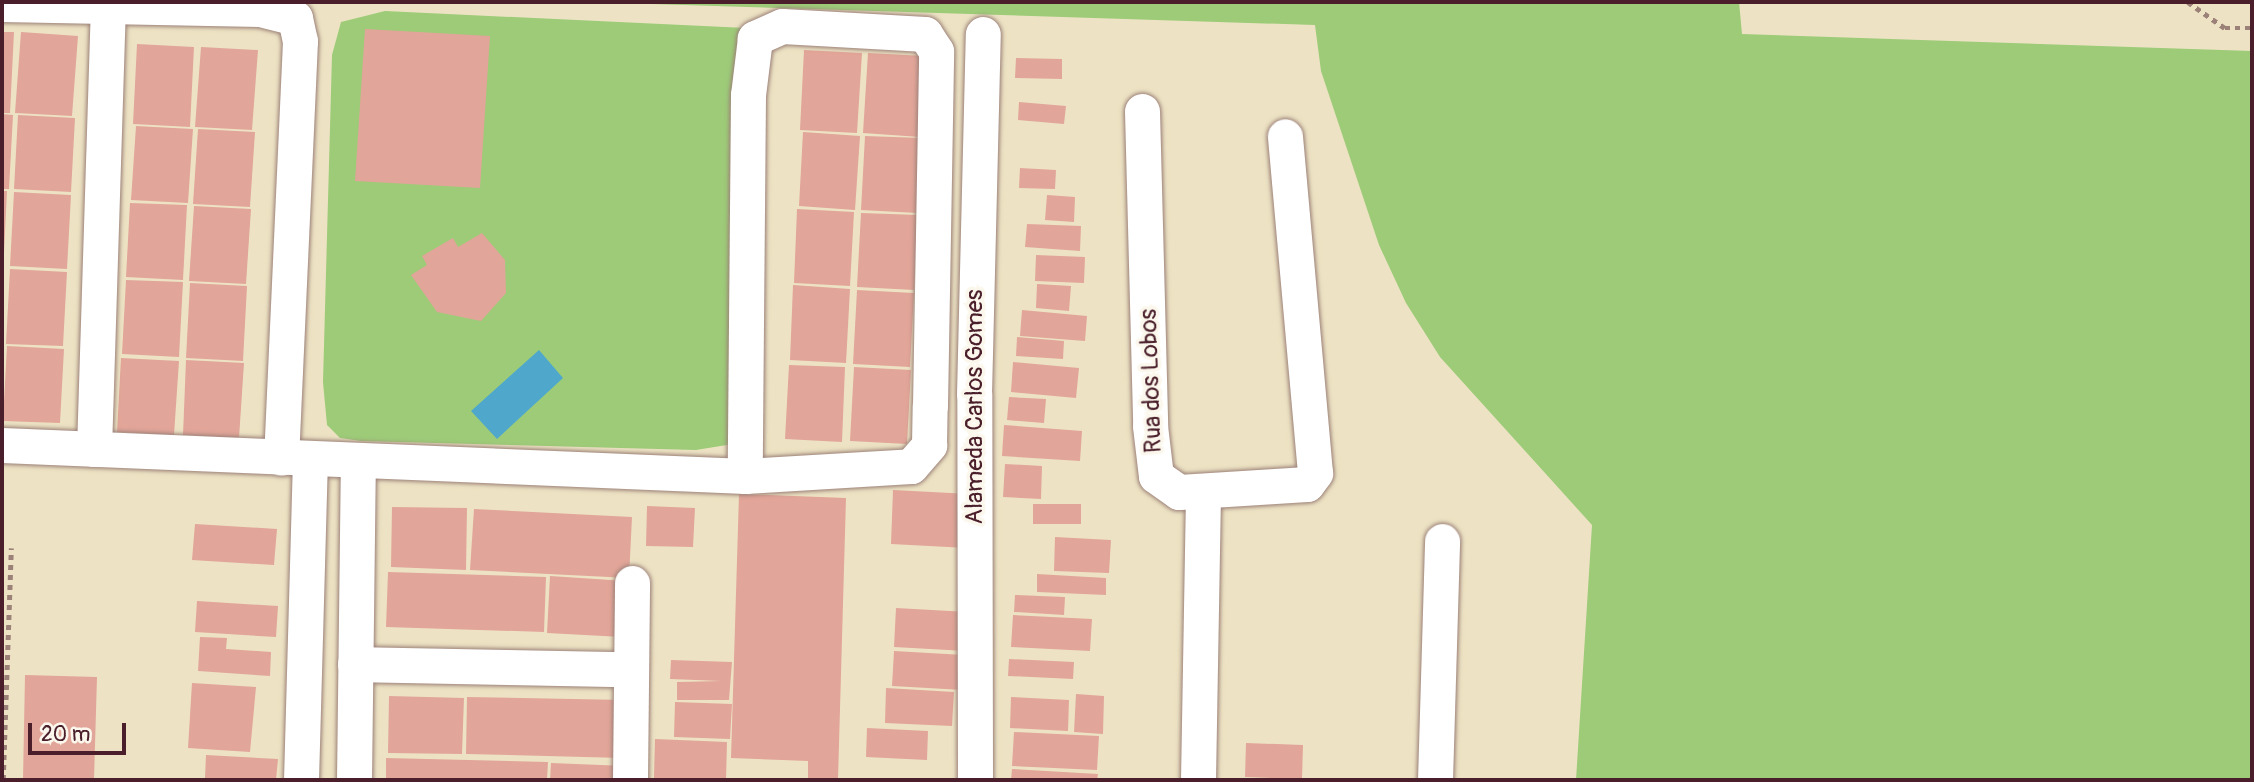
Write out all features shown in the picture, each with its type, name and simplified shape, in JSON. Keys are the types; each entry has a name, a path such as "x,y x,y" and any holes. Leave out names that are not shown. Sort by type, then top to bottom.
{"street":[{"path":"2,4 260,9 282,12 298,24 295,459 301,780"},
{"path":"94,449 108,6"},
{"path":"2,445 358,464 745,476 898,470 929,445 936,51 925,34 782,26 755,38 748,94 745,476"},
{"name":"Alameda Carlos Gomes","path":"975,780 974,394 984,33"},
{"name":"Rua dos Lobos","path":"1142,111 1156,476 1170,489 1203,492 1307,484 1315,473 1285,136"},
{"path":"354,780 358,464"},
{"path":"1198,780 1203,492"},
{"path":"1435,780 1442,541"},
{"path":"630,780 632,583"},
{"path":"355,664 620,668"}],"path":[{"path":"2188,2 2225,28 2252,28"},
{"path":"3,780 11,548"}],"green space":[{"path":"587,2 1739,2 1742,34 2252,51 2252,780 1576,780 1592,525 1440,357 1406,303 1379,245 1321,71 1315,25"},
{"path":"385,11 746,28 739,443 696,450 361,441 340,438 327,425 323,382 332,55 341,22"}],"water":[{"path":"539,350 563,378 497,439 471,411"}],"building":[{"path":"365,29 490,36 480,188 355,181"},
{"path":"2,32 14,32 10,113 2,113"},
{"path":"21,32 78,36 72,116 15,113"},
{"path":"137,44 194,47 190,127 133,124"},
{"path":"201,47 258,50 252,130 195,127"},
{"path":"804,50 862,53 857,133 800,130"},
{"path":"868,53 924,56 920,137 863,133"},
{"path":"1016,58 1062,59 1062,79 1015,78"},
{"path":"1019,102 1066,106 1064,124 1018,120"},
{"path":"2,114 13,115 9,189 2,189"},
{"path":"18,115 75,118 71,192 14,189"},
{"path":"136,126 193,129 188,203 131,200"},
{"path":"198,129 255,132 250,207 193,204"},
{"path":"803,132 860,136 855,210 799,206"},
{"path":"865,136 922,138 918,213 861,210"},
{"path":"1020,168 1056,170 1055,189 1019,188"},
{"path":"2,191 7,191 4,253 2,253"},
{"path":"14,192 71,195 67,269 10,266"},
{"path":"1047,195 1075,197 1074,222 1045,220"},
{"path":"130,203 187,205 183,280 126,277"},
{"path":"194,206 251,209 246,284 189,281"},
{"path":"797,209 854,212 850,286 794,283"},
{"path":"861,213 918,215 914,290 857,287"},
{"path":"1027,224 1081,226 1080,251 1025,247"},
{"path":"482,233 505,260 506,293 481,321 437,312 411,275 427,265 422,256 453,238 458,247"},
{"path":"1036,255 1085,257 1084,283 1035,281"},
{"path":"10,269 67,272 63,346 6,344"},
{"path":"126,280 183,282 179,357 122,354"},
{"path":"190,283 247,286 243,361 186,358"},
{"path":"1037,284 1071,286 1069,311 1036,308"},
{"path":"793,285 850,289 846,363 790,360"},
{"path":"857,290 914,293 910,367 853,364"},
{"path":"1022,310 1087,316 1085,341 1020,336"},
{"path":"1017,337 1064,341 1063,359 1016,356"},
{"path":"7,346 64,349 60,423 3,421"},
{"path":"121,358 179,361 174,435 117,432"},
{"path":"186,360 244,363 239,438 183,435"},
{"path":"1013,362 1079,368 1076,398 1011,392"},
{"path":"789,365 845,367 842,442 785,439"},
{"path":"854,367 911,370 907,444 850,441"},
{"path":"1009,397 1046,399 1044,423 1007,420"},
{"path":"1004,425 1082,431 1080,461 1002,456"},
{"path":"1005,464 1042,466 1041,499 1003,497"},
{"path":"893,490 970,494 967,548 891,544"},
{"path":"739,494 846,498 838,780 808,780 808,761 731,758"},
{"path":"1033,504 1081,504 1081,524 1033,524"},
{"path":"647,506 695,508 693,547 646,546"},
{"path":"392,507 467,508 466,570 391,567"},
{"path":"474,509 632,517 629,578 470,570"},
{"path":"195,524 277,529 274,565 192,560"},
{"path":"1055,537 1111,540 1109,573 1054,571"},
{"path":"388,572 546,577 544,632 386,627"},
{"path":"1037,574 1106,578 1106,595 1037,592"},
{"path":"550,576 626,581 622,637 547,633"},
{"path":"1015,595 1065,597 1064,615 1014,612"},
{"path":"197,601 278,606 276,637 195,632"},
{"path":"896,608 968,612 966,651 894,647"},
{"path":"1013,615 1092,619 1090,651 1011,647"},
{"path":"200,637 227,638 226,649 271,652 270,676 198,671"},
{"path":"894,651 964,655 963,690 892,686"},
{"path":"1009,659 1074,662 1073,679 1008,676"},
{"path":"671,660 732,662 729,700 677,700 677,682 721,681 670,679"},
{"path":"25,675 97,677 94,780 23,780"},
{"path":"192,683 256,687 250,752 188,748"},
{"path":"886,688 954,692 952,726 885,723"},
{"path":"1076,694 1104,696 1103,734 1074,732"},
{"path":"389,696 464,698 462,754 388,753"},
{"path":"467,697 625,700 623,758 466,754"},
{"path":"1011,697 1069,700 1068,731 1010,728"},
{"path":"675,702 732,704 730,739 674,737"},
{"path":"867,728 928,731 927,760 866,757"},
{"path":"1014,732 1099,736 1097,770 1012,766"},
{"path":"655,739 727,742 726,780 654,778"},
{"path":"1246,743 1303,745 1302,779 1245,777"},
{"path":"206,755 278,759 276,780 205,778"},
{"path":"386,758 548,762 547,780 386,780"},
{"path":"551,763 626,766 626,780 550,780"},
{"path":"1012,769 1098,774 1097,780 1011,780"}]}
